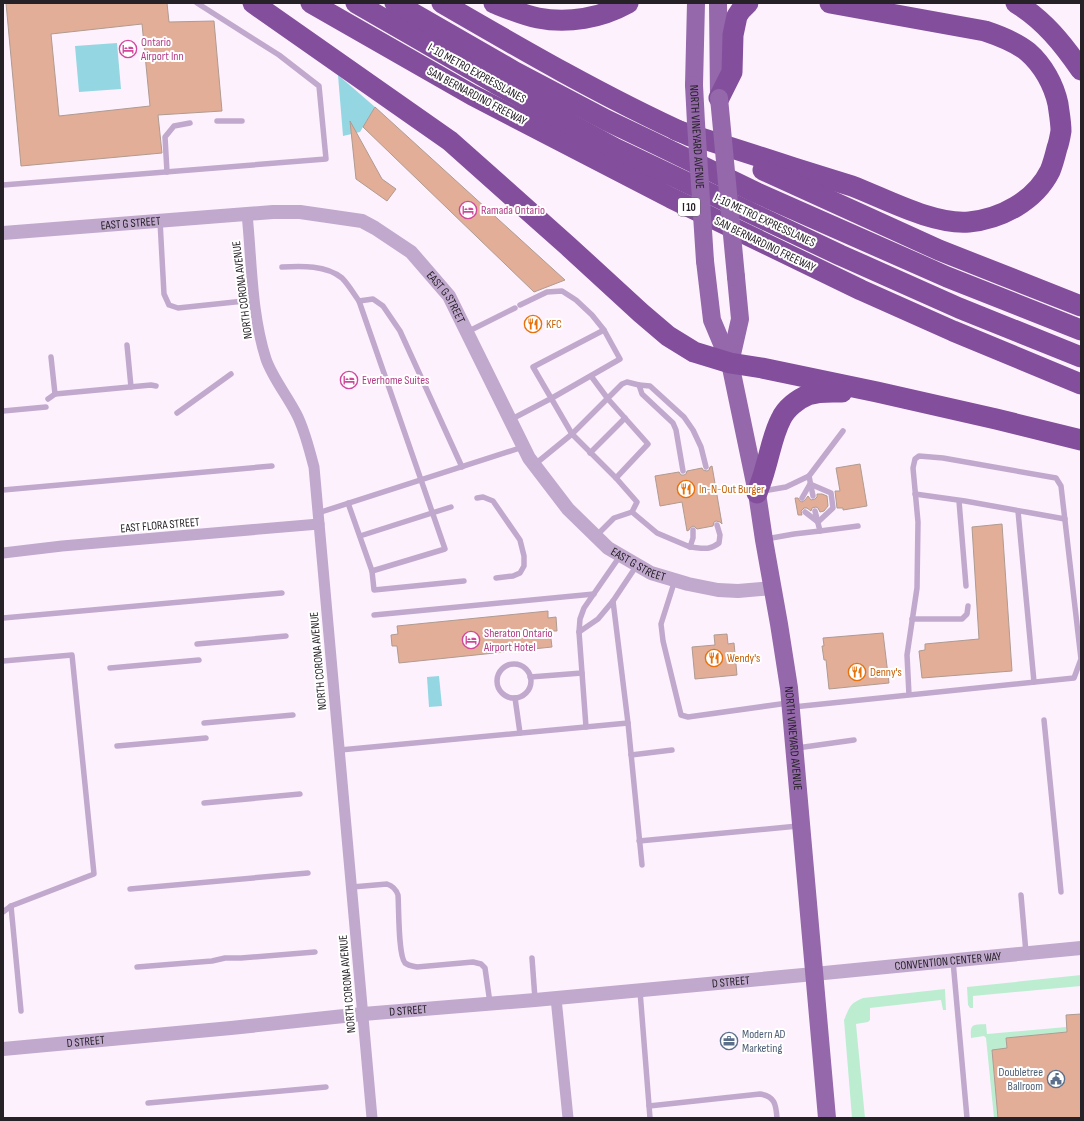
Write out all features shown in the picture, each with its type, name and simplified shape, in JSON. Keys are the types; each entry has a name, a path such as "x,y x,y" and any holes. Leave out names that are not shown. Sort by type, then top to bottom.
{"highway":[{"path":"253,3 450,141 568,246 640,313 668,336 694,352 730,363 762,368 877,392 1081,440"},
{"name":"SAN BERNARDINO FREEWAY","path":"311,3 472,95 671,198 861,290 953,331 1081,384"},
{"name":"I-10 METRO EXPRESSLANES","path":"356,3 495,83 614,148 840,255 959,308 1081,357"},
{"name":"I-10 METRO EXPRESSLANES","path":"395,3 515,72 599,116 750,189 947,277 1081,330"},
{"path":"442,3 543,62 634,110 676,130 939,250 1081,306"},
{"path":"494,3 516,12 538,18 574,20 599,15 628,3"},
{"path":"719,98 732,72 733,35 737,16 748,3"},
{"path":"676,130 851,186 912,210 950,222 968,222 987,219 1008,212 1019,205 1043,182 1053,163 1058,143 1061,129 1059,110 1056,96 1049,79 1029,53 1015,43 985,31 830,3"},
{"path":"1016,3 1034,15 1047,27 1066,48 1081,70"},
{"path":"757,493 781,418 790,407 809,395 818,393 877,392"}],"main road":[{"name":"NORTH VINEYARD AVENUE","path":"696,3 694,85 705,261 712,320 730,363 757,493 784,653 794,748 827,1118"},
{"name":"NORTH VINEYARD AVENUE","path":"718,3 719,98 740,319 730,363"}],"street":[{"name":"EAST G STREET","path":"3,230 160,221 273,212 300,212 362,221 411,252 449,296 529,458 568,509 608,548 651,573 675,580 718,590 738,591 773,588"},
{"name":"NORTH CORONA AVENUE","path":"247,214 254,300 260,336 267,361 297,416 307,440 314,467 372,1118"},
{"name":"EAST FLORA STREET","path":"3,553 319,518"},
{"name":"CONVENTION CENTER WAY","path":"814,974 1081,948"},
{"name":"D STREET","path":"3,1049 231,1028 362,1014 490,1004 814,974"},
{"path":"556,998 568,1118"}],"lane":[{"path":"3,185 326,159 319,86 279,55 197,3"},
{"path":"217,121 242,121"},
{"path":"167,172 165,137 174,126 190,123"},
{"path":"160,221 164,294 169,305 178,308 254,300"},
{"path":"282,266 306,265 329,271 342,278 359,301 445,549 372,571"},
{"path":"467,332 547,292 562,291 576,300 592,315 604,330 620,359 510,420"},
{"path":"359,301 373,299 383,306 400,331 462,467"},
{"path":"596,536 614,518 632,512 637,502 616,478 572,434 533,367 604,330"},
{"path":"127,345 131,387"},
{"path":"51,357 55,394"},
{"path":"177,413 231,374"},
{"path":"590,376 608,399 648,444 616,478"},
{"path":"534,465 572,434 622,384 627,382 650,386 684,417 693,430 701,447 706,467"},
{"path":"48,399 55,394 151,385 156,386"},
{"path":"638,385 642,394 673,423 676,430 683,471"},
{"path":"3,411 46,407"},
{"path":"590,453 625,418"},
{"path":"757,493 786,487 809,476 843,431"},
{"path":"319,518 348,503 523,447"},
{"path":"675,580 661,624 663,641 681,715 688,717 790,705 909,695 1074,678 1081,659 1062,486 1056,478 943,458 920,456 915,459 913,468 918,522 917,588 907,656 909,695"},
{"path":"3,490 272,466"},
{"path":"809,476 813,496"},
{"path":"802,498 810,484"},
{"path":"810,484 832,493 833,508 818,522"},
{"path":"915,494 1065,520"},
{"path":"477,498 483,497 493,501 520,540 524,556 524,566 520,573 513,576 496,578"},
{"path":"959,501 966,586"},
{"path":"348,503 372,571 374,590 464,581"},
{"path":"360,536 451,507"},
{"path":"815,511 820,531"},
{"path":"1018,511 1034,682"},
{"path":"632,512 657,533 690,547 705,549 712,548 719,543 720,535 717,525"},
{"path":"805,512 818,522"},
{"path":"764,540 794,534 858,526"},
{"path":"690,547 693,538 693,530"},
{"path":"586,727 579,632 580,619 584,608 620,555"},
{"path":"579,632 598,619 613,601 637,565"},
{"path":"3,618 282,593"},
{"path":"374,615 594,594"},
{"path":"613,601 628,723 642,865"},
{"path":"912,619 962,619 967,614 968,606"},
{"path":"198,644 286,636"},
{"path":"3,661 72,655 94,874 11,906 3,912"},
{"path":"110,668 199,660"},
{"path":"509,665 524,668 530,677 529,688 526,693 516,698 510,698 501,692 497,681 500,671 509,665"},
{"path":"530,677 582,673"},
{"path":"516,698 520,733"},
{"path":"204,723 293,715"},
{"path":"1044,720 1061,892"},
{"path":"340,750 628,723"},
{"path":"117,746 206,738"},
{"path":"794,748 854,740"},
{"path":"631,755 672,750"},
{"path":"204,803 300,794"},
{"path":"640,841 801,826"},
{"path":"130,889 308,873"},
{"path":"352,888 387,884 392,886 398,895 401,950 404,962 409,966 417,967 473,962 481,964 486,968 490,1004"},
{"path":"1021,895 1026,953"},
{"path":"11,906 21,1011"},
{"path":"137,967 212,961 225,958 314,952"},
{"path":"532,958 535,1000"},
{"path":"953,961 967,1118"},
{"path":"640,990 650,1118"},
{"path":"148,1103 326,1087"},
{"path":"649,1106 760,1094 768,1095 773,1099 777,1118"}],"green space":[{"path":"1081,975 1081,986 973,996 973,1008 970,1008 968,1005 967,987"},
{"path":"945,989 946,1010 943,1010 941,1000 870,1008 870,1020 868,1022 856,1024 865,1118 852,1118 844,1020 850,1006 863,998"},
{"path":"978,1024 986,1024 987,1034 1066,1027 1067,1032 1006,1038 1007,1048 992,1050 998,1118 994,1118 986,1038 984,1036 971,1038 971,1030 973,1026"}],"water":[{"path":"117,43 121,89 79,92 75,46"},
{"path":"338,75 375,107 360,132 343,136"},
{"path":"439,676 442,706 429,707 427,677"}],"building":[{"path":"6,3 167,3 169,22 214,21 222,111 158,115 162,153 21,166","holes":["142,24 150,106 59,116 51,34"]},
{"name":"Ramada Ontario","path":"375,107 565,280 534,292 363,127"},
{"path":"350,121 382,179 396,189 387,201 356,179"},
{"path":"860,464 867,506 843,510 843,508 837,508 835,491 840,491 836,468"},
{"name":"In-N-Out Burger","path":"712,466 722,524 716,521 714,522 713,526 697,529 693,526 687,531 682,502 660,506 655,476 679,472 681,475 684,475 687,471 702,468 703,470 707,471"},
{"path":"817,494 827,496 828,506 824,511 820,512 816,507 812,508 811,511 804,508 801,511 802,515 798,515 795,498 798,498 802,502 808,496 811,500 815,499"},
{"path":"1002,524 1012,671 922,678 919,651 925,650 925,644 979,639 972,527"},
{"name":"Sheraton Ontario Airport Hotel","path":"548,611 548,618 556,617 557,631 550,631 552,647 399,663 397,646 392,646 391,635 398,634 397,626"},
{"name":"Denny's","path":"883,633 889,683 829,689 826,660 824,660 822,646 824,646 823,638"},
{"name":"Wendy's","path":"727,634 728,644 734,643 737,675 695,679 692,647 715,645 714,635"},
{"path":"1081,1014 1081,1118 998,1118 992,1050 1007,1048 1006,1038 1067,1032 1066,1015"}],"place":[{"name":"Ontario Airport Inn","path":"128,49"},
{"name":"Ramada Ontario","path":"468,210"},
{"name":"KFC","path":"533,324"},
{"name":"Everhome Suites","path":"349,380"},
{"name":"In-N-Out Burger","path":"686,489"},
{"name":"Sheraton Ontario Airport Hotel","path":"471,640"},
{"name":"Wendy's","path":"714,658"},
{"name":"Denny's","path":"857,672"},
{"name":"Modern AD Marketing","path":"729,1041"},
{"name":"Doubletree Ballroom","path":"1056,1079"}]}
